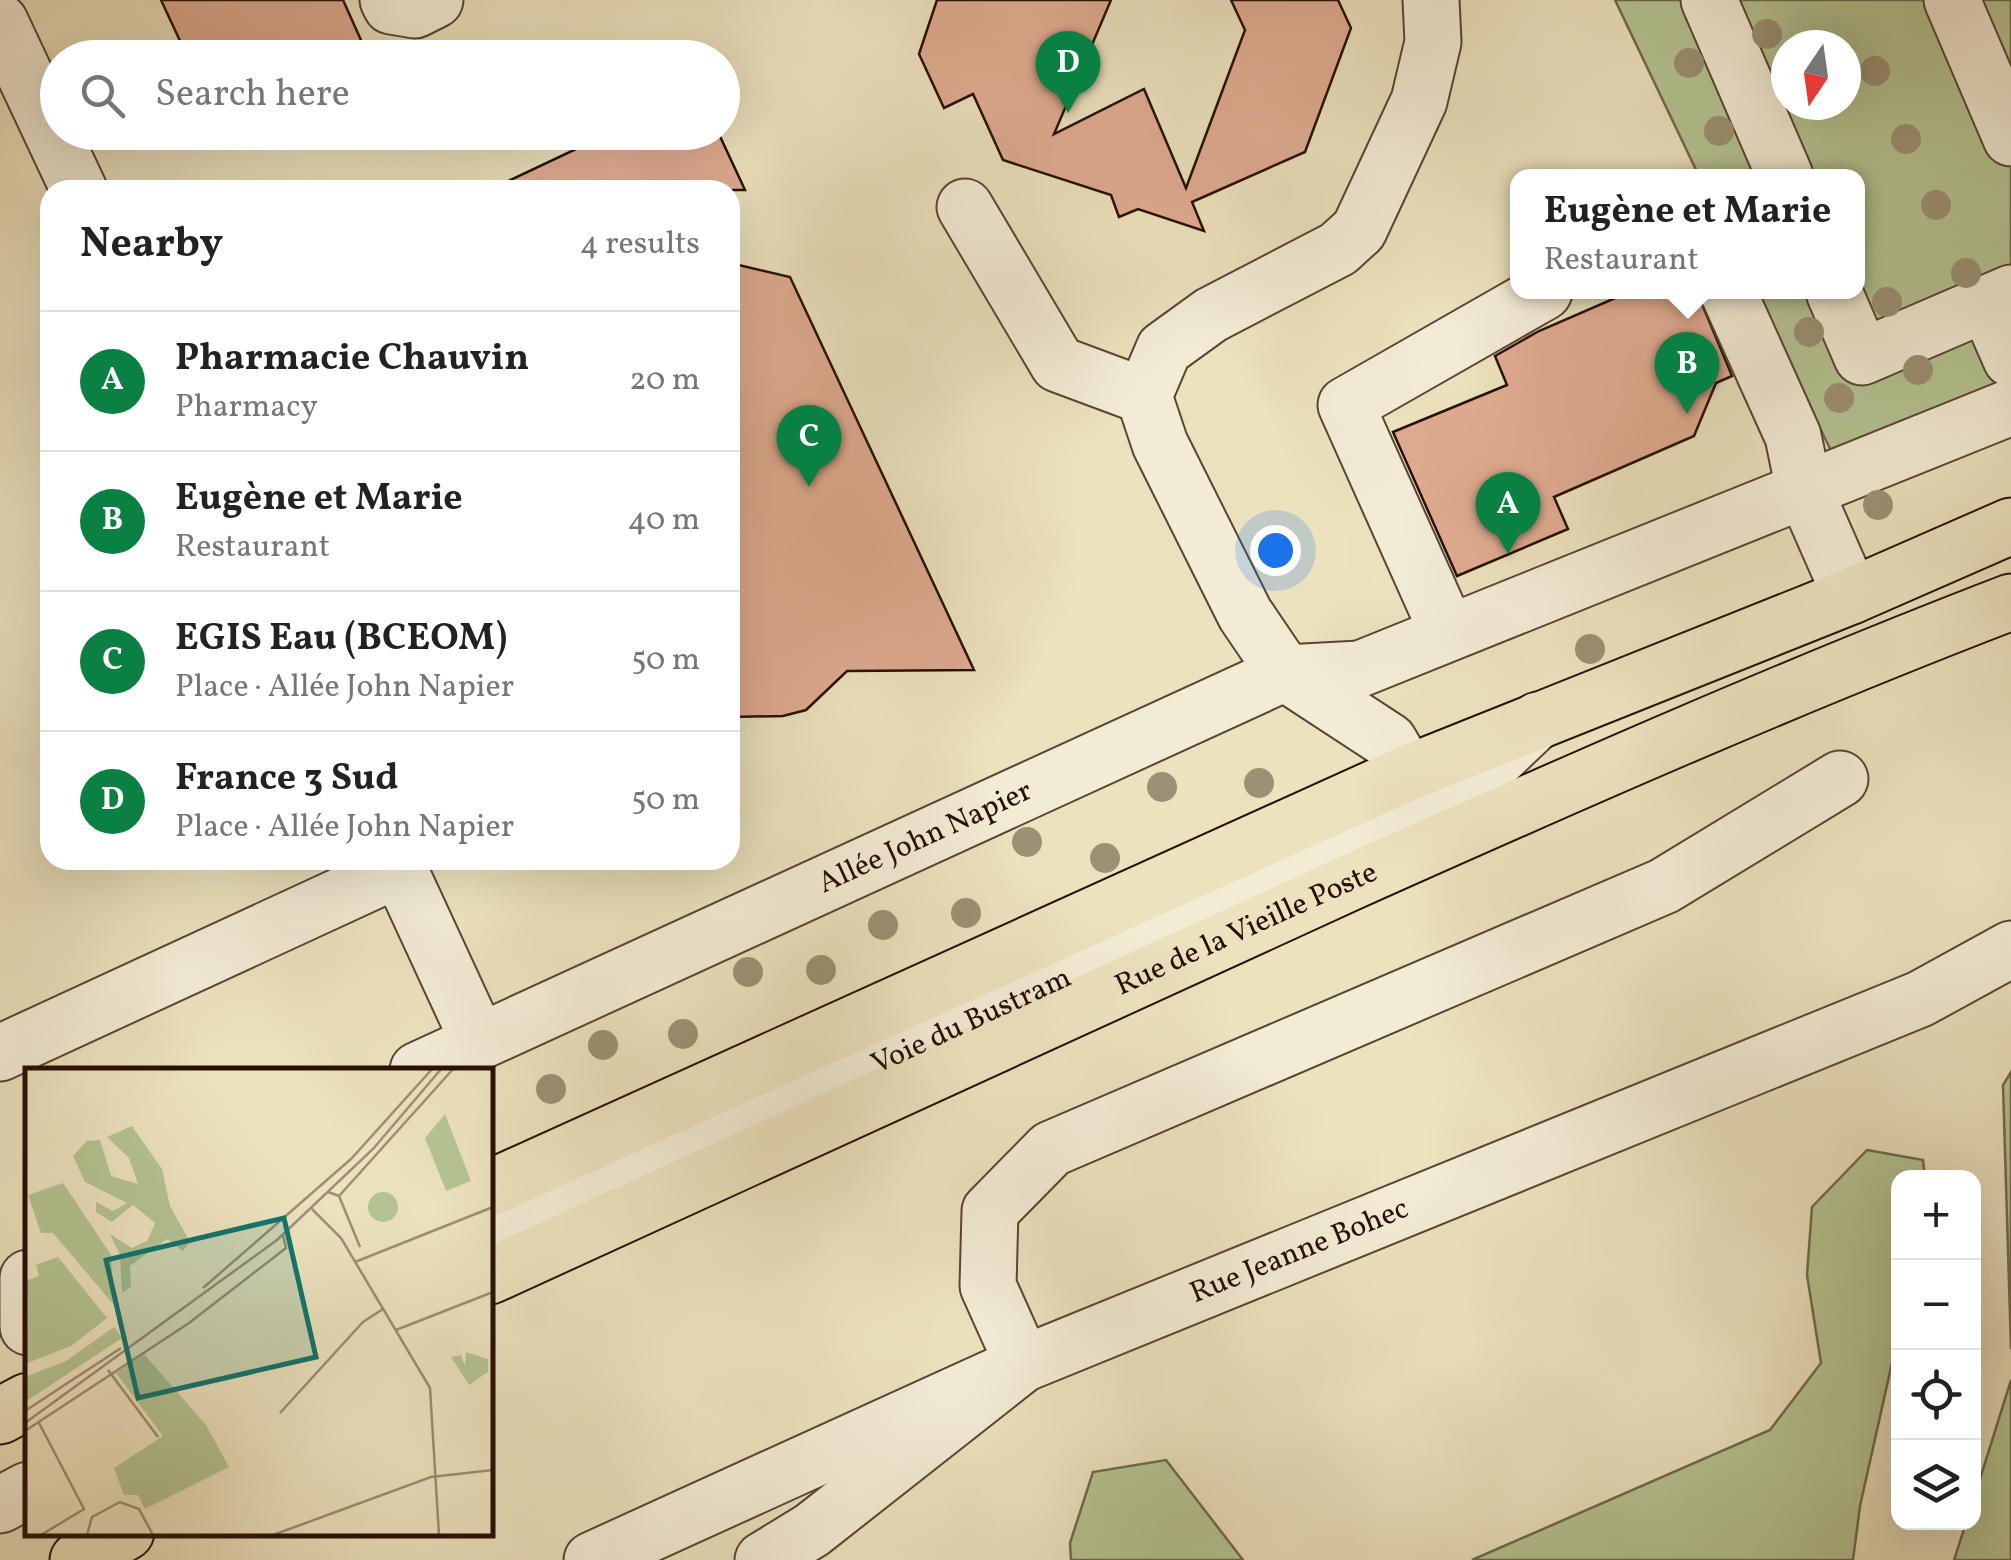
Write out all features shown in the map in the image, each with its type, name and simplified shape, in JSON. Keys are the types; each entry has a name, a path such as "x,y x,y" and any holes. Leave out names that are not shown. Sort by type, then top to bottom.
{"main road":[{"path":"492,1187 1408,773 1851,596 2011,526"},
{"name":"Rue de la Vieille Poste","path":"492,1275 1072,1007 1606,768 1802,682 2011,602"},
{"path":"0,1416 25,1403"},
{"path":"78,1560 121,1535"}],"street":[{"path":"388,0 391,6 415,10 435,0"},
{"path":"1408,773 1389,740 1285,673 1245,614 1160,444 1144,396 1164,349 1211,316 1338,249 1359,230 1419,101 1433,42 1431,0"},
{"path":"1709,0 1782,169"},
{"path":"1952,0 2011,138"},
{"path":"0,22 40,107"},
{"path":"60,150 74,180"},
{"path":"965,207 1058,364 1144,396"},
{"path":"1448,634 1346,405 1532,299"},
{"path":"1731,299 1793,436 1804,488 1851,596"},
{"path":"1837,299 1862,357 1999,299 2011,360"},
{"path":"1285,673 1360,669 2011,407"},
{"name":"Allée John Napier","path":"422,1068 1285,673"},
{"name":"Voie du Bustram","path":"492,1242 1456,799 1540,718"},
{"path":"763,1560 812,1530 1023,1364 988,1286 990,1212 1051,1150 1664,886 1840,779"},
{"path":"26,1054 385,870"},
{"path":"400,870 479,1042"},
{"name":"Rue Jeanne Bohec","path":"592,1560 1023,1364 1920,999 2011,949"},
{"path":"0,1505 25,1492"}],"green space":[{"path":"1615,0 2011,0 2011,391 1835,459 1757,299 1865,299 1865,169 1696,169"},
{"path":"2011,1072 2011,1349 2003,1085"},
{"path":"1867,1150 1923,1160 1924,1170 1891,1170 1891,1367 1860,1506 1853,1560 1472,1560 1770,1430 1821,1363 1807,1275 1812,1207"},
{"path":"2011,1380 2011,1560 1954,1560 1964,1530 1981,1530 1981,1476"},
{"path":"1166,1460 1243,1560 1071,1560 1070,1543 1093,1472"}],"building":[{"path":"161,0 343,0 361,40 180,40"},
{"path":"937,0 1111,0 1054,134 1144,89 1186,188 1245,30 1231,0 1338,0 1351,28 1305,152 1192,202 1204,231 1138,209 1119,217 1111,195 1003,160 973,94 944,108 919,54"},
{"path":"574,150 726,150 745,190 740,190 740,180 510,180"},
{"path":"740,265 790,277 974,670 847,671 806,710 783,716 740,717"},
{"path":"1613,299 1700,299 1732,376 1716,383 1694,436 1554,497 1568,529 1457,576 1393,432 1507,385 1495,356 1539,331"}],"place":[{"name":"France 3 Sud","path":"1068,113"},
{"name":"Eugène et Marie","path":"1687,414"},
{"name":"EGIS Eau (BCEOM)","path":"809,487"},
{"name":"Pharmacie Chauvin","path":"1508,554"}]}
